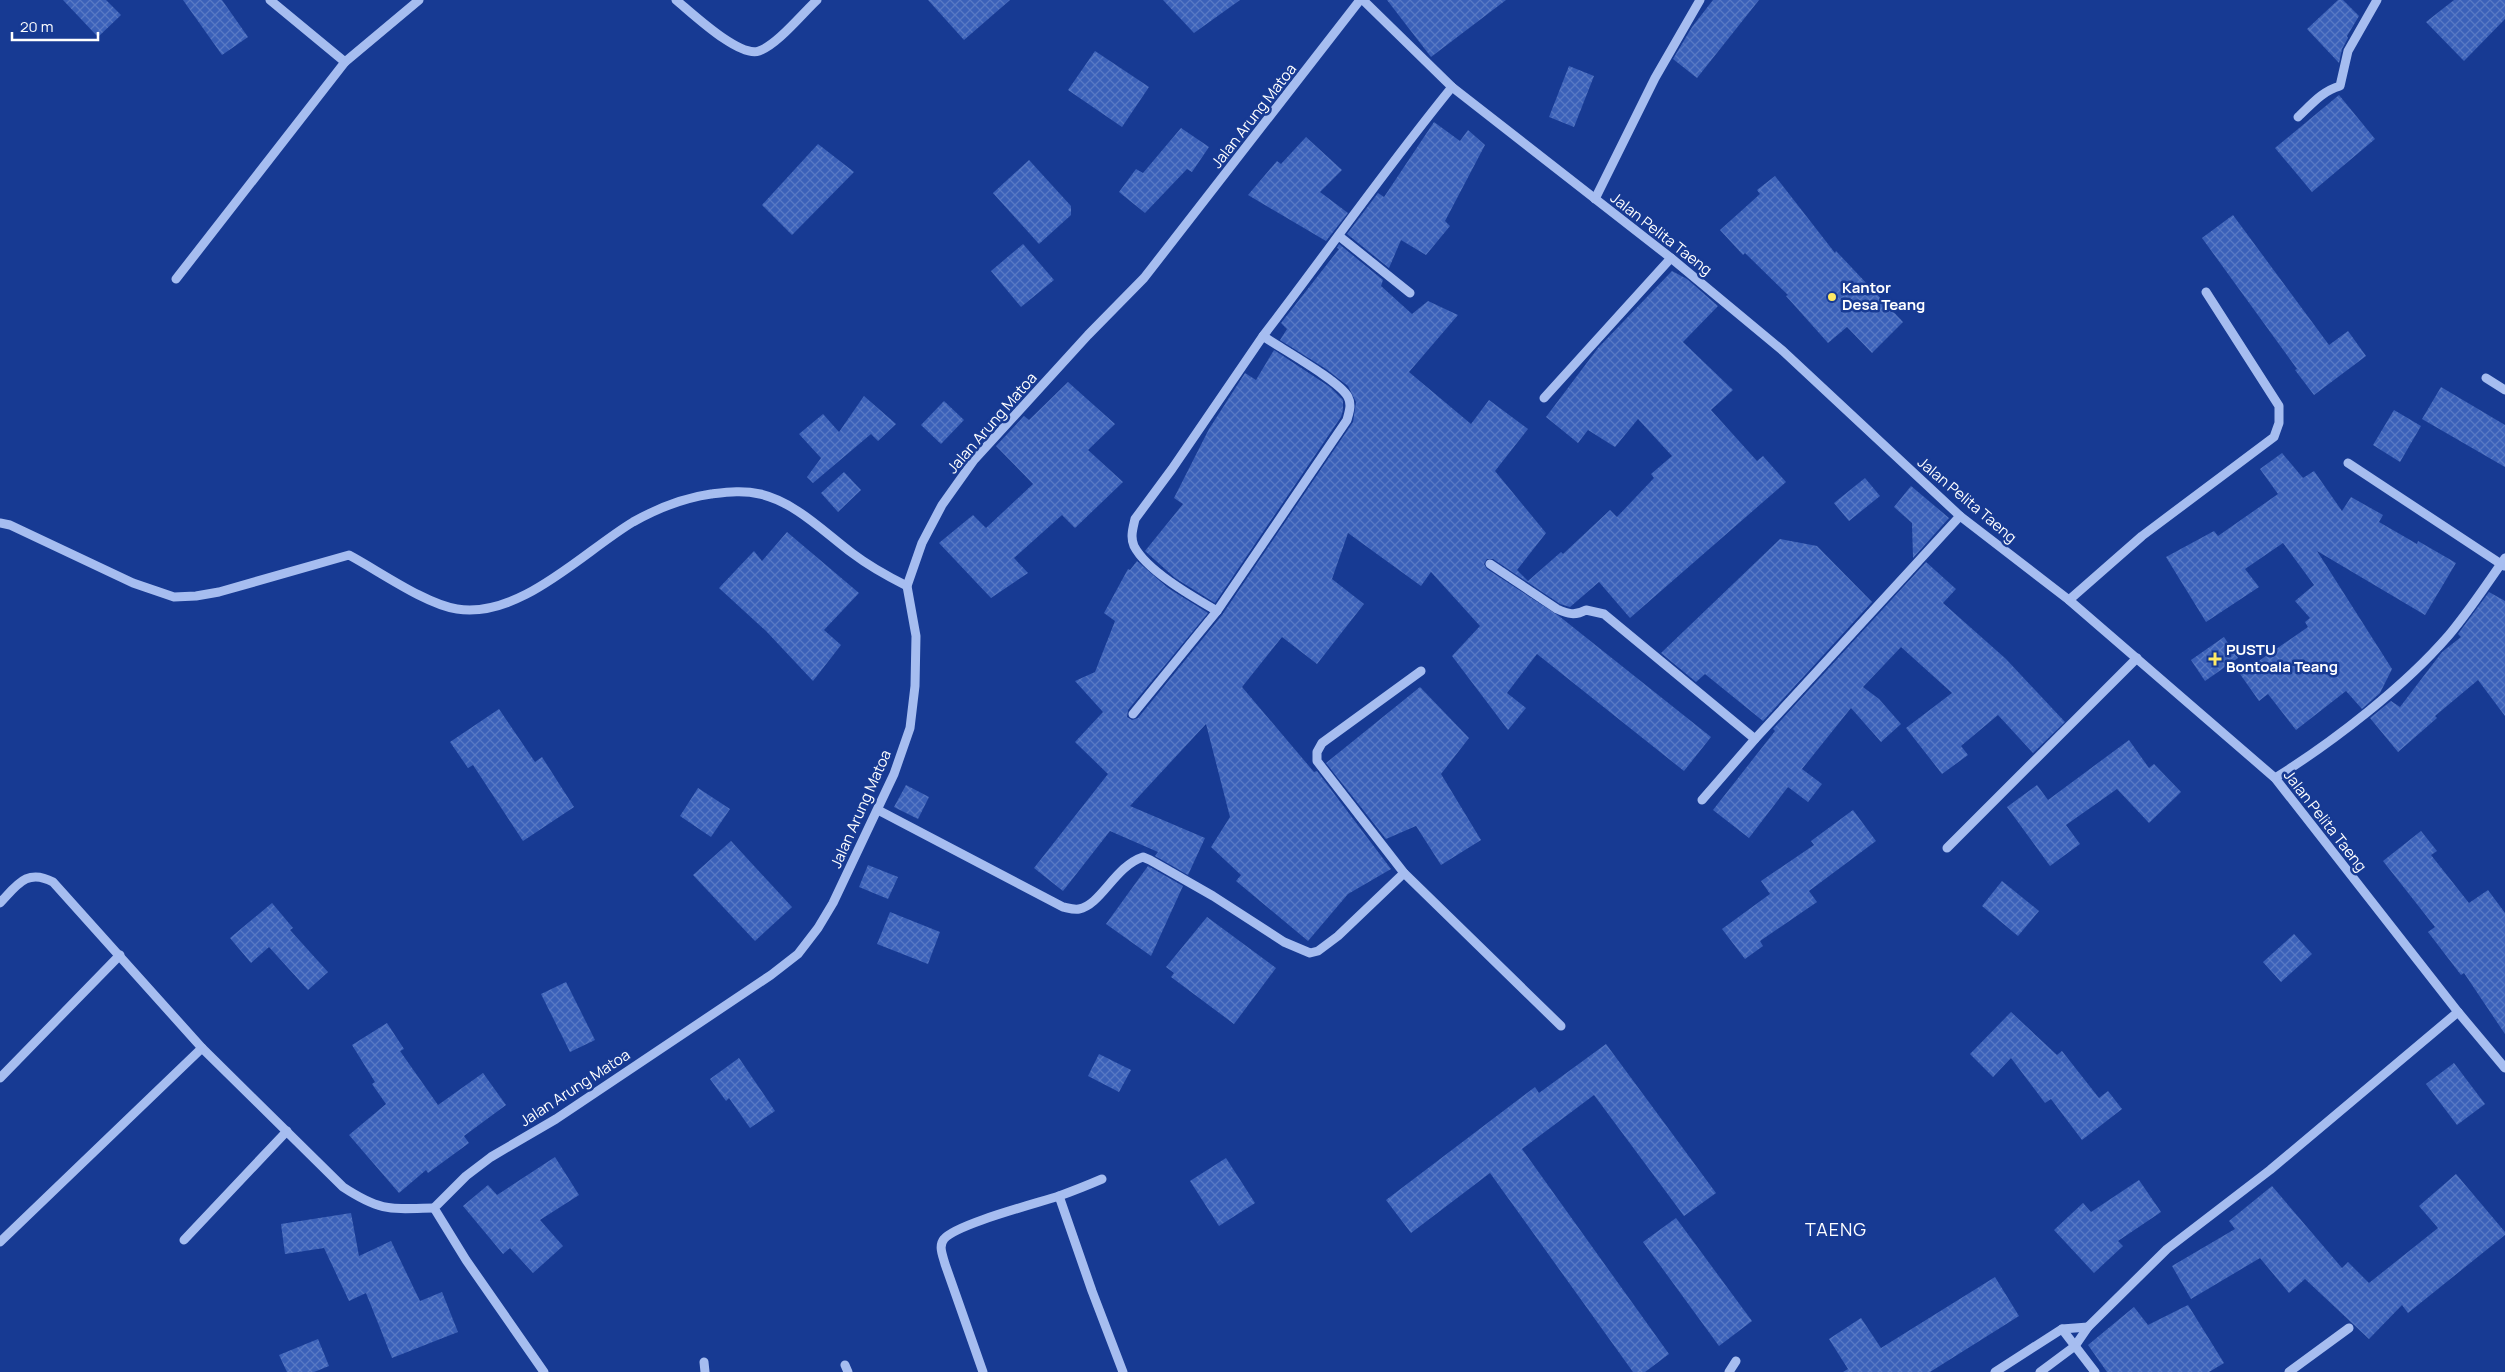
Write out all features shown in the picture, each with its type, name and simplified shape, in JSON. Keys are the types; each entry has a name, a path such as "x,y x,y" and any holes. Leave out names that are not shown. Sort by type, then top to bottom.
{"street":[{"path":"270,0 344,62"},
{"path":"176,279 344,62 419,0"},
{"path":"676,0 730,42 748,52 759,51 774,41 817,0"},
{"name":"Jalan Pelita Taeng","path":"1362,0 1452,87 1671,258 1783,351 1960,516 2069,600 2275,778 2458,1012 2505,1068"},
{"name":"Jalan Arung Matoa","path":"434,1208 466,1176 491,1157 556,1119 771,975 798,954 818,928 833,903 878,810 894,774 910,728 915,686 916,636 907,586 922,544 942,505 974,460 1088,335 1144,278 1362,0"},
{"path":"1595,199 1654,78 1700,0"},
{"path":"2298,117 2318,98 2340,86 2348,51 2377,0"},
{"path":"1217,611 1181,590 1141,555 1134,545 1132,528 1135,519 1172,470 1263,336 1339,236 1403,147 1452,87"},
{"path":"1339,236 1410,293"},
{"path":"1544,398 1671,258"},
{"path":"2069,600 2142,536 2274,437 2278,430 2279,406 2206,292"},
{"path":"1133,714 1217,611 1340,433 1350,407 1348,396 1329,379 1263,336"},
{"path":"2486,378 2505,390"},
{"path":"2275,778 2314,753 2399,684 2449,635 2504,563 2348,463"},
{"path":"0,523 10,525 133,583 174,597 219,592 349,555 435,602 457,609 482,610 506,604 538,588 633,522 663,506 685,498 736,490 761,494 790,506 874,569 907,586"},
{"path":"1702,800 1755,739 1960,516"},
{"path":"1490,564 1562,611 1578,614 1586,610 1596,610 1604,614 1755,739"},
{"path":"1947,848 2137,658"},
{"path":"1422,671 1322,743 1317,752 1317,761 1404,873 1561,1026"},
{"path":"878,810 1063,906 1078,910 1090,905 1129,863 1143,857 1213,896 1284,942 1310,953 1318,951 1338,936 1404,873"},
{"path":"0,903 19,883 29,877 42,876 53,882 202,1048 343,1187 368,1204 393,1209 434,1208 466,1260 544,1372"},
{"path":"0,1078 120,955"},
{"path":"2040,1372 2075,1346 2088,1327 2167,1249 2270,1170 2458,1012"},
{"path":"0,1242 202,1048"},
{"path":"184,1240 287,1131"},
{"path":"982,1372 945,1264 941,1249 944,1239 953,1233 994,1216 1059,1196 1102,1179"},
{"path":"1059,1196 1123,1372"},
{"path":"1995,1372 2062,1329 2088,1327"},
{"path":"2289,1372 2349,1328"},
{"path":"2062,1329 2095,1372"},
{"path":"1729,1372 1736,1361"},
{"path":"704,1362 705,1372"}],"building":[{"path":"63,0 106,0 121,15 98,37"},
{"path":"183,0 222,0 248,37 222,55"},
{"path":"928,0 1010,0 964,40"},
{"path":"1163,0 1240,0 1194,33"},
{"path":"1387,0 1506,0 1431,57"},
{"path":"1713,0 1759,0 1697,78 1673,59 1692,27"},
{"path":"2338,0 2343,0 2359,16 2347,36 2348,38 2342,49 2339,63 2307,29"},
{"path":"2454,0 2505,0 2505,19 2464,61 2426,22"},
{"path":"1095,51 1149,87 1122,127 1068,90"},
{"path":"1569,66 1594,76 1574,127 1549,117"},
{"path":"2339,95 2375,139 2312,192 2275,148"},
{"path":"1434,122 1460,141 1468,130 1485,145 1445,221 1450,226 1426,255 1401,240 1389,268 1347,234 1378,193 1384,197"},
{"path":"1181,128 1209,147 1192,172 1187,169 1145,213 1119,192 1136,169 1143,173"},
{"path":"1306,137 1342,170 1320,192 1348,213 1326,241 1248,195 1277,161 1281,164"},
{"path":"818,144 854,172 792,235 762,205"},
{"path":"1029,160 1071,206 1071,215 1039,244 993,193"},
{"path":"1775,176 1835,253 1836,251 1903,322 1872,353 1847,327 1828,343 1786,296 1788,295 1745,253 1743,255 1720,230 1760,194 1757,190"},
{"path":"2233,215 2329,345 2348,331 2366,356 2314,395 2202,238"},
{"path":"1023,244 1054,280 1021,307 991,271"},
{"path":"1339,244 1383,280 1381,286 1412,314 1428,301 1458,315 1409,372 1471,424 1489,400 1528,429 1495,471 1546,533 1517,570 1528,581 1561,552 1563,554 1610,510 1617,517 1654,478 1651,474 1672,456 1638,419 1615,447 1588,430 1578,443 1546,417 1598,348 1672,271 1687,279 1718,306 1683,342 1733,390 1711,410 1757,461 1763,456 1786,482 1630,618 1599,582 1570,607 1560,604 1493,559 1487,559 1484,564 1487,569 1559,616 1711,737 1684,771 1537,654 1507,693 1526,708 1508,730 1452,656 1480,626 1431,572 1421,586 1348,533 1332,579 1364,604 1317,664 1282,637 1242,687 1314,772 1317,771 1391,869 1348,894 1308,941 1236,881 1241,875 1211,847 1230,817 1206,724 1130,806 1205,838 1188,875 1155,856 1158,852 1110,831 1063,891 1034,868 1108,774 1075,742 1103,712 1075,681 1095,672 1115,621 1104,613 1128,569 1130,570 1137,561 1168,588 1208,613 1128,710 1127,717 1132,720 1138,718 1222,615 1353,422 1356,402 1348,386 1326,369 1280,340 1287,329 1281,323 1339,249 1337,248"},
{"path":"1274,350 1330,387 1343,400 1343,410 1341,417 1215,603 1175,578 1145,551 1183,504 1174,498 1209,429 1245,373 1256,380"},
{"path":"1068,382 1115,424 1088,450 1123,482 1075,528 1062,515 1014,558 1028,573 991,598 939,543 973,515 986,528 1033,484 996,446 1024,416 1029,420"},
{"path":"2441,387 2505,425 2505,467 2422,419"},
{"path":"864,396 896,424 878,441 871,434 813,483 807,477 821,458 799,434 823,414 839,432"},
{"path":"944,401 964,420 941,444 921,425"},
{"path":"2394,410 2421,426 2400,462 2373,445"},
{"path":"2282,453 2303,478 2314,471 2342,511 2351,497 2383,515 2379,522 2417,544 2418,541 2456,563 2425,615 2317,551 2392,669 2380,693 2362,709 2346,691 2296,730 2268,694 2259,701 2240,674 2308,627 2305,622 2310,618 2295,601 2314,585 2283,543 2245,569 2259,587 2206,622 2166,557 2214,531 2218,536 2278,494 2260,469"},
{"path":"844,472 861,490 838,512 821,493"},
{"path":"1865,478 1880,496 1849,521 1834,503"},
{"path":"1911,486 1949,518 1913,558 1912,523 1894,507"},
{"path":"787,532 859,593 824,630 841,645 813,681 766,631 719,588 754,551 762,561"},
{"path":"1780,539 1817,546 1872,602 1763,721 1705,674 1696,682 1661,653"},
{"path":"1926,562 1956,589 1943,603 2006,659 2065,722 2033,753 1998,715 1961,746 1968,755 1942,774 1906,728 1952,693 1901,647 1863,687 1879,699 1901,724 1881,742 1851,708 1802,769 1822,784 1808,802 1788,787 1749,838 1713,810 1775,731 1773,729"},
{"path":"2489,592 2505,601 2505,716 2478,680 2435,716 2437,718 2398,752 2370,718 2391,701 2400,707 2442,652 2461,637 2458,634"},
{"name":"PUSTU Bontoala Teang","path":"2224,637 2238,658 2205,681 2191,660"},
{"path":"1420,687 1469,738 1441,774 1481,840 1441,865 1416,826 1386,839 1326,763"},
{"path":"499,709 535,762 542,757 574,807 523,841 473,765 468,768 450,742"},
{"path":"2129,740 2149,768 2154,764 2181,792 2149,823 2117,789 2066,825 2080,844 2050,866 2007,807 2037,785 2048,800"},
{"path":"906,785 929,797 918,819 894,807"},
{"path":"698,788 730,809 711,837 680,816"},
{"path":"1853,810 1876,841 1809,891 1817,902 1760,941 1763,946 1745,959 1722,929 1770,894 1761,881 1814,845 1811,841"},
{"path":"2421,831 2437,851 2431,855 2469,903 2488,890 2505,913 2505,1034 2464,973 2461,975 2428,932 2435,927 2383,861"},
{"path":"731,841 792,907 755,941 693,875"},
{"path":"868,865 898,877 888,899 859,887"},
{"path":"1148,866 1183,886 1151,956 1106,924"},
{"path":"2002,881 2039,911 2018,936 1982,906"},
{"path":"272,903 293,928 290,930 328,972 308,990 269,947 251,963 230,938"},
{"path":"890,912 940,932 928,964 877,944"},
{"path":"1207,917 1276,968 1234,1024 1171,977 1174,973 1166,967"},
{"path":"2294,934 2312,954 2281,982 2263,962"},
{"path":"566,982 595,1040 570,1052 541,994"},
{"path":"2011,1012 2057,1055 2062,1051 2099,1098 2108,1091 2122,1109 2082,1140 2051,1099 2045,1103 2011,1058 1993,1077 1970,1054"},
{"path":"387,1023 404,1049 400,1051 438,1105 483,1073 506,1105 464,1136 469,1143 428,1173 426,1170 399,1193 349,1135 386,1104 372,1084 375,1082 352,1045"},
{"path":"1606,1044 1716,1193 1684,1216 1594,1095 1522,1149 1669,1354 1645,1372 1633,1372 1490,1173 1411,1233 1386,1200 1535,1087 1539,1093"},
{"path":"1099,1054 1131,1070 1119,1092 1088,1076"},
{"path":"739,1058 775,1111 750,1128 729,1098 726,1101 710,1079"},
{"path":"2454,1063 2485,1104 2457,1125 2426,1084"},
{"path":"555,1157 579,1195 540,1220 563,1246 533,1273 510,1248 503,1254 463,1206 488,1185 497,1195"},
{"path":"1226,1158 1255,1203 1219,1226 1190,1181"},
{"path":"2456,1174 2505,1232 2505,1235 2408,1313 2402,1305 2369,1339 2305,1279 2289,1293 2260,1258 2191,1299 2172,1266 2235,1229 2229,1221 2272,1186 2342,1268 2348,1262 2369,1283 2438,1228 2419,1206"},
{"path":"2139,1180 2161,1212 2118,1241 2123,1246 2094,1273 2054,1230 2083,1203 2091,1212"},
{"path":"351,1213 359,1256 391,1241 420,1301 442,1292 458,1332 392,1358 366,1293 349,1301 324,1248 285,1254 281,1224"},
{"path":"1676,1218 1752,1321 1719,1346 1643,1242"},
{"path":"1995,1277 2019,1316 1930,1372 1843,1372 1848,1369 1829,1339 1861,1318 1881,1348"},
{"path":"2188,1305 2224,1363 2209,1372 2107,1372 2088,1345 2134,1307 2148,1325"},
{"path":"318,1339 329,1366 314,1372 287,1372 279,1355"}],"place":[{"name":"Kantor Desa Teang","path":"1832,297"},
{"name":"PUSTU Bontoala Teang","path":"2215,659"}],"district":[{"name":"TAENG","path":"1836,1230"}]}
